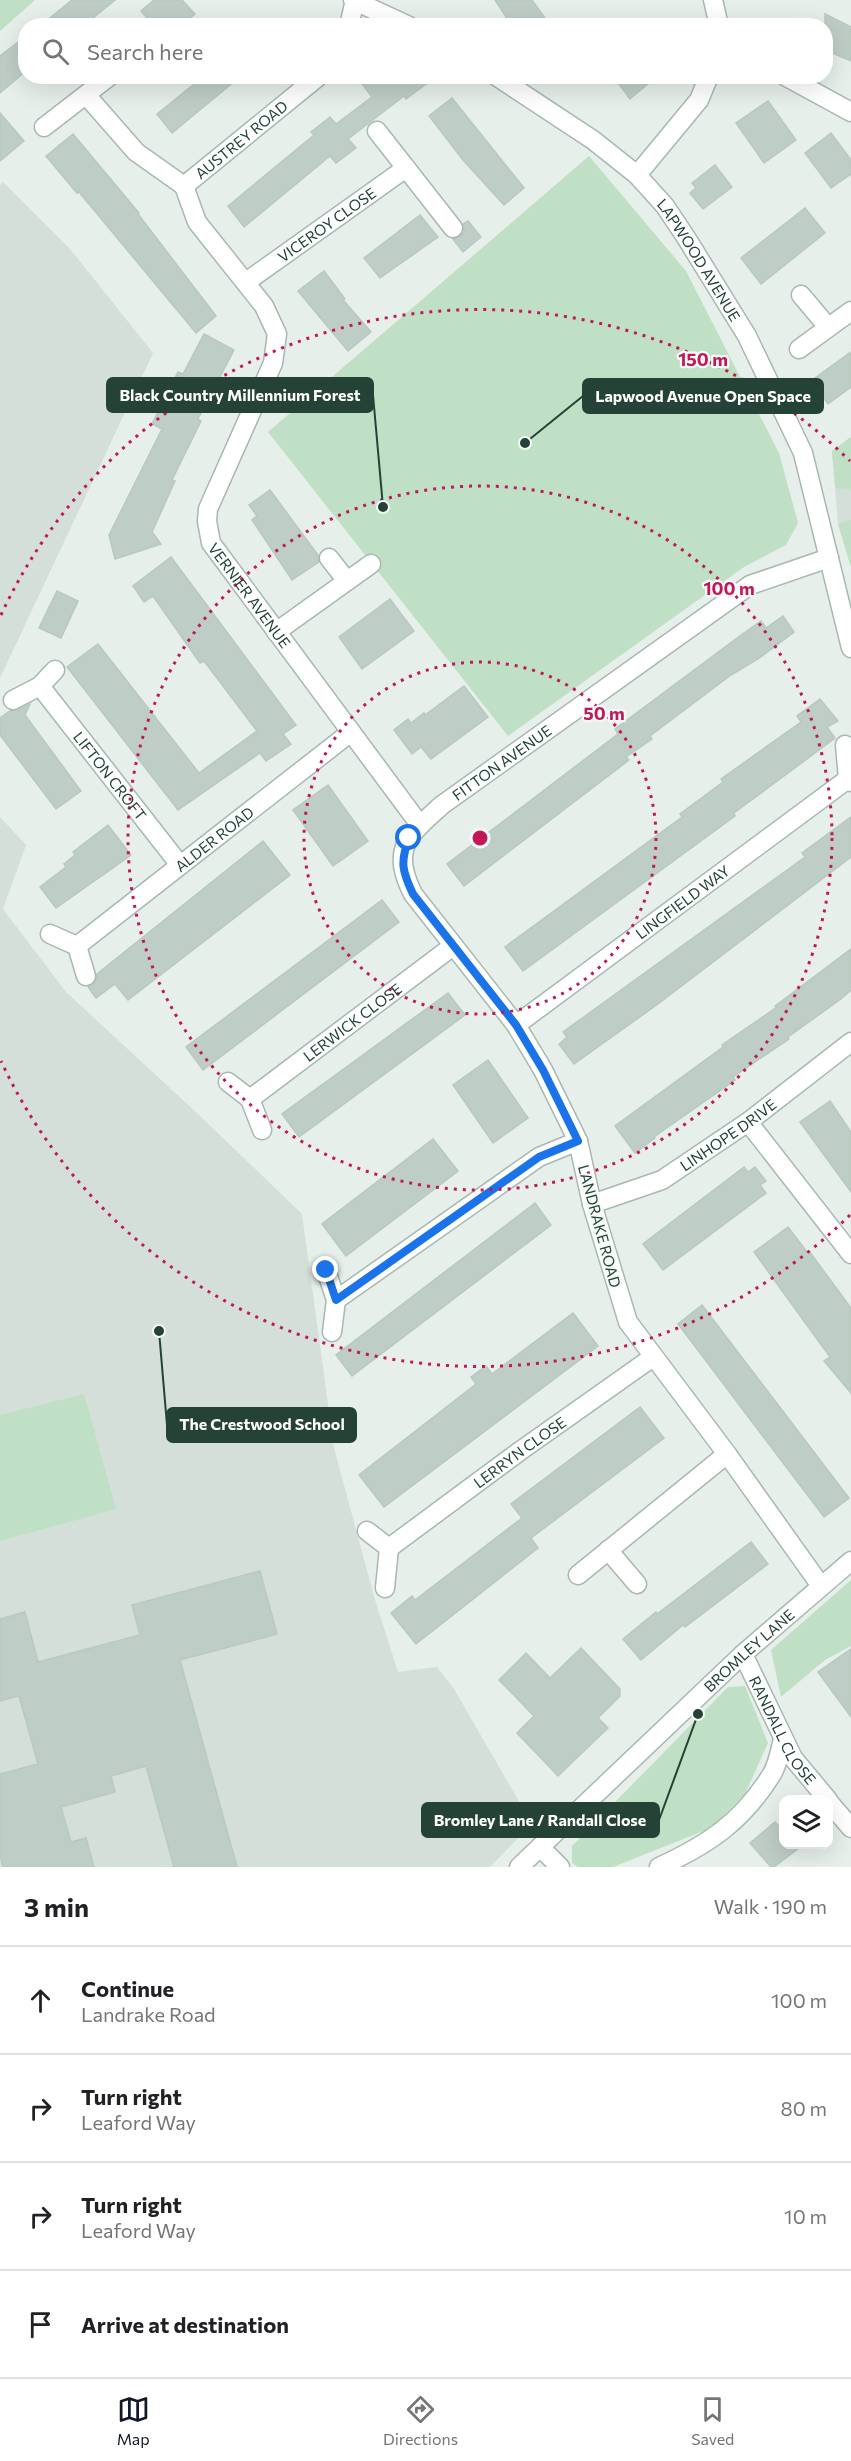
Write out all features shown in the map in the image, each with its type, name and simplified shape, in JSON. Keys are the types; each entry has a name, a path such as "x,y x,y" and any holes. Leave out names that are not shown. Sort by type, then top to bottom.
{"street":[{"path":"351,18 354,0 392,18"},
{"path":"713,0 717,18"},
{"path":"44,127 101,84"},
{"name":"AUSTREY ROAD","path":"87,96 136,152 184,186 309,84"},
{"name":"LAPWOOD AVENUE","path":"508,84 593,140 637,175 665,206 747,336 803,453 851,648"},
{"path":"637,175 699,100 706,84"},
{"path":"800,84 851,112"},
{"path":"377,131 453,228"},
{"name":"VICEROY CLOSE","path":"246,282 406,168"},
{"name":"VERNIER AVENUE","path":"184,186 197,222 264,306 277,333 273,363 212,497 207,521 208,534 216,551 420,825"},
{"path":"801,295 828,327"},
{"path":"799,349 851,311"},
{"path":"329,558 347,581"},
{"name":"FITTON AVENUE","path":"420,825 452,798 750,585 829,558"},
{"path":"276,632 370,564"},
{"path":"13,700 40,686 55,670"},
{"name":"LIFTON CROFT","path":"40,686 180,865"},
{"name":"ALDER ROAD","path":"77,946 351,732"},
{"name":"LINGFIELD WAY","path":"516,1025 849,780 845,744"},
{"name":"LANDRAKE ROAD","path":"420,825 409,838 404,849 403,874 413,894 516,1025 543,1070 578,1141 592,1204 628,1322 727,1454 820,1586"},
{"path":"50,934 77,946 86,975"},
{"name":"LERWICK CLOSE","path":"250,1099 453,946"},
{"name":"LINHOPE DRIVE","path":"592,1204 662,1180 847,1052"},
{"path":"228,1082 250,1099 262,1130"},
{"path":"748,1122 851,1254"},
{"path":"336,1300 539,1157 578,1141"},
{"path":"326,1270 336,1300 332,1332"},
{"name":"LERRYN CLOSE","path":"389,1548 520,1451 653,1357"},
{"path":"578,1575 727,1454"},
{"path":"367,1531 389,1548 385,1588"},
{"path":"608,1551 637,1584"},
{"name":"BROMLEY LANE","path":"519,1867 743,1654 851,1561"},
{"name":"RANDALL CLOSE","path":"743,1654 793,1758 824,1795"},
{"path":"659,1867 711,1841 735,1821 773,1773 783,1739"},
{"name":"RANDALL CLOSE","path":"833,1806 851,1828"},
{"path":"540,1847 560,1867"}],"shaded area":[{"path":"3,182 70,249 153,353 0,678 0,185"},
{"path":"851,437 851,567 838,524 832,451"},
{"path":"0,817 26,845 3,909 66,992 302,1214 334,1448 375,1600 398,1672 437,1667 454,1689 532,1824 490,1867 0,1867"}],"green space":[{"path":"0,0 35,0 0,31"},
{"path":"589,156 686,271 779,453 798,523 786,545 744,567 508,736 268,432"},
{"path":"851,437 851,492 850,489 835,488 832,451"},
{"path":"851,520 851,567 838,524"},
{"path":"84,1394 116,1509 0,1541 0,1415"},
{"path":"851,1580 851,1646 825,1660 781,1697 771,1650"},
{"path":"745,1686 768,1743 745,1794 711,1828 613,1867 578,1867 572,1863 572,1846 728,1687"}],"building":[{"path":"72,0 115,0 93,18 50,18"},
{"path":"154,0 182,0 195,14 190,18 147,18 141,11"},
{"path":"495,0 532,0 545,18 507,18"},
{"path":"833,18 851,27 851,61 833,53"},
{"path":"18,42 18,78 0,93 0,56"},
{"path":"194,84 231,84 172,133 157,114"},
{"path":"362,84 426,84 406,99 404,96 348,139 356,148 336,163 330,156 244,227 228,206 314,135 311,132 330,117 336,124 372,97"},
{"path":"619,84 648,84 630,99"},
{"path":"452,98 524,188 504,205 463,160 429,116"},
{"path":"768,101 796,140 764,163 736,123"},
{"path":"0,113 24,141 0,161"},
{"path":"831,133 851,160 851,174 831,188 805,153"},
{"path":"73,134 139,213 216,316 196,333 79,192 77,193 46,156"},
{"path":"715,165 732,187 703,209 690,193 696,188 692,183"},
{"path":"805,208 825,233 761,284 741,258"},
{"path":"420,215 438,237 380,278 364,258"},
{"path":"468,221 481,237 463,252 453,239 464,232 463,224"},
{"path":"324,271 345,299 343,300 371,332 348,351 298,291"},
{"path":"204,334 234,350 198,419 201,421 172,480 175,481 152,532 161,544 115,559 109,535 162,429 152,424 178,372 183,374"},
{"path":"851,352 851,387 828,404 811,381"},
{"path":"270,490 318,555 319,562 292,580 252,520 257,516 249,505"},
{"path":"171,557 296,725 283,734 291,744 266,761 260,753 178,810 67,667 98,644 199,773 257,731 204,661 200,663 153,596 144,602 133,586"},
{"path":"57,591 78,601 61,638 39,628"},
{"path":"390,599 414,631 362,669 339,637"},
{"path":"783,616 794,632 758,659 731,675 650,736 652,739 626,757 629,760 464,886 447,864 618,734 615,729 741,635 761,621 766,628"},
{"path":"464,686 488,717 431,759 421,747 412,754 394,730 408,719 411,723 424,713 425,715"},
{"path":"820,699 838,721 827,727 835,738 734,813 735,816 523,971 505,947 682,817 680,814 723,782 721,779 801,722 797,716"},
{"path":"30,704 25,715 81,791 56,809 0,735 0,718 10,711"},
{"path":"328,785 368,841 333,866 293,810"},
{"path":"851,817 851,857 658,1004 574,1064 559,1044 567,1037 563,1032 805,857 802,853"},
{"path":"108,825 131,855 56,908 40,887 66,867 64,864 75,855 73,852"},
{"path":"263,841 290,875 128,1000 115,984 96,998 88,987 95,983 97,974"},
{"path":"382,900 399,922 203,1070 186,1047"},
{"path":"851,949 851,990 788,1037 789,1039 733,1077 735,1080 635,1153 615,1126 723,1047 722,1045 777,1007 775,1006"},
{"path":"448,993 465,1015 299,1137 282,1114"},
{"path":"488,1060 528,1118 493,1143 453,1085"},
{"path":"830,1101 851,1132 851,1192 800,1122"},
{"path":"433,1139 458,1171 346,1256 322,1224"},
{"path":"744,1167 748,1172 755,1167 766,1181 760,1185 766,1193 663,1270 643,1244"},
{"path":"535,1203 551,1225 352,1376 336,1355"},
{"path":"788,1227 807,1252 809,1251 851,1308 851,1393 824,1361 830,1357 754,1252"},
{"path":"702,1305 849,1498 824,1517 678,1324"},
{"path":"573,1313 598,1346 384,1507 359,1475 476,1384 471,1377 486,1366 492,1374"},
{"path":"640,1407 664,1438 531,1538 538,1548 416,1644 391,1613 412,1596 415,1600 522,1518 511,1504"},
{"path":"751,1542 768,1564 685,1627 683,1625 641,1660 623,1639"},
{"path":"260,1571 277,1634 180,1660 237,1867 174,1867 146,1766 111,1776 115,1792 61,1807 71,1842 86,1838 94,1867 3,1867 0,1854 0,1774 38,1764 19,1696 0,1701 0,1619 25,1612 38,1662 140,1635 132,1605"},
{"path":"581,1648 620,1689 620,1696 598,1718 608,1728 558,1776 517,1733 534,1716 499,1680 526,1653 550,1678"},
{"path":"851,1649 851,1717 818,1672"},
{"path":"775,1822 779,1826 779,1849 798,1849 771,1867 750,1843"}],"place":[{"name":"Lapwood Avenue Open Space","path":"525,443"},
{"name":"Black Country Millennium Forest","path":"383,507"},
{"name":"The Crestwood School","path":"159,1331"},
{"name":"Bromley Lane / Randall Close","path":"698,1714"}],"route":[{"path":"326,1270 336,1300 539,1157 578,1141 543,1070 516,1025 413,894 403,874 402,862 409,838"}]}
